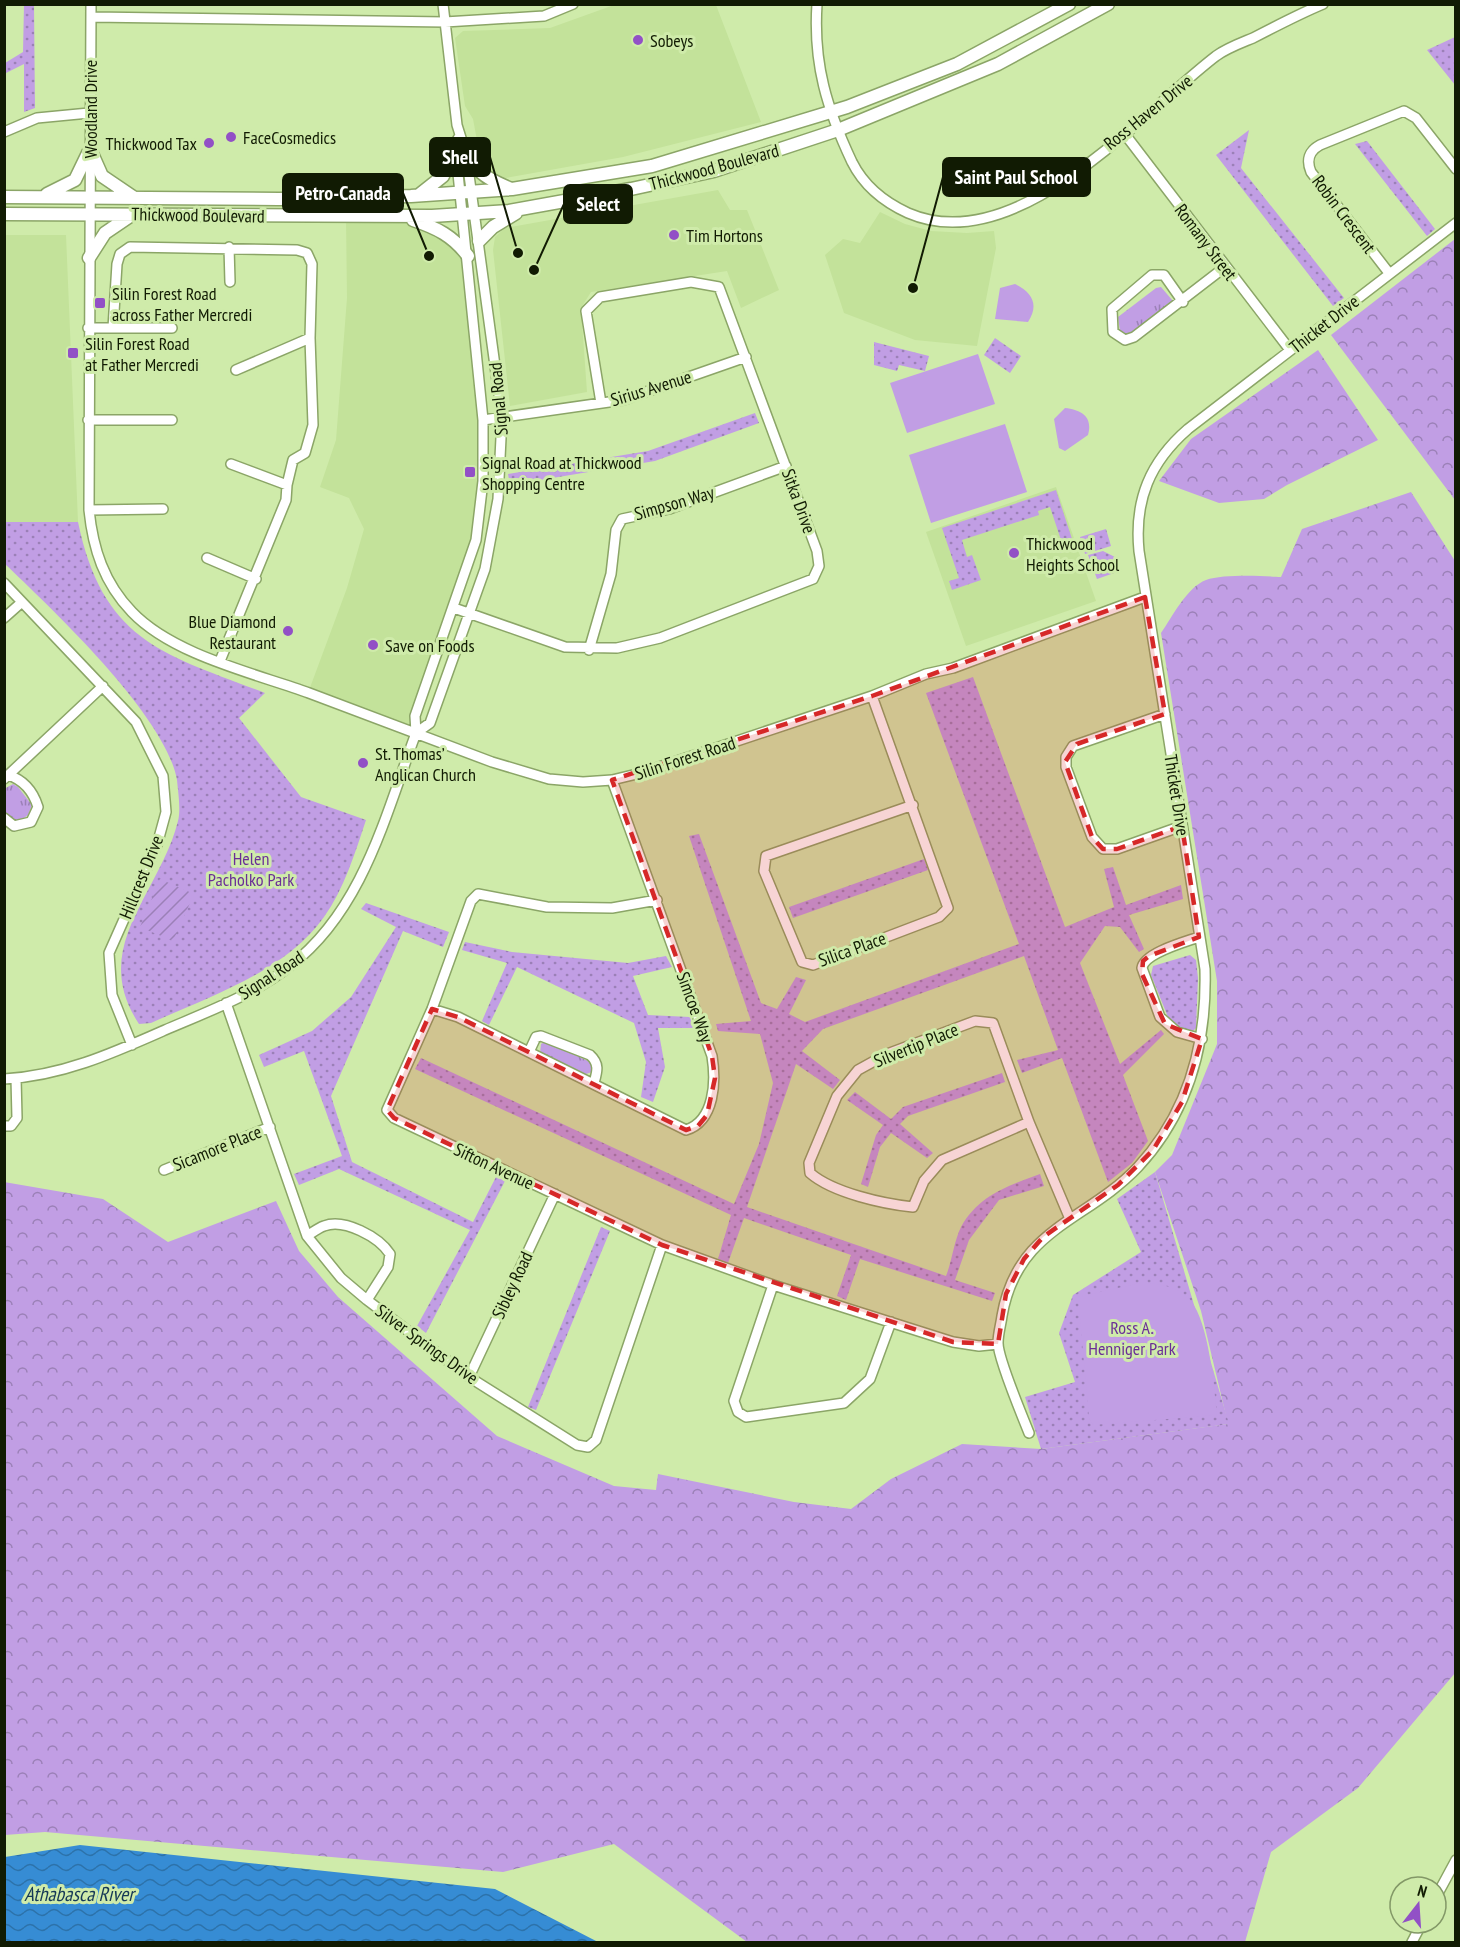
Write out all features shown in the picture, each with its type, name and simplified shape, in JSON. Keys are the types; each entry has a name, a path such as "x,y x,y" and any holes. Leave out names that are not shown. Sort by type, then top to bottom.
{"main road":[{"name":"Thickwood Boulevard","path":"4,197 279,199 467,193 512,189 652,166 831,111 957,64 1069,4"},
{"name":"Thickwood Boulevard","path":"4,214 404,216 470,214 531,207 714,171 838,130 998,64 1108,4"},
{"path":"459,142 475,169 482,176 512,189"},
{"path":"418,195 443,176 459,142"},
{"path":"37,197 61,189 75,180 90,148"},
{"path":"90,148 102,177 134,197"},
{"path":"252,215 256,211 276,206 279,199"},
{"path":"479,241 507,217 531,207"},
{"path":"89,258 105,233 133,214"},
{"path":"404,216 437,228 456,240 468,256"}],"street":[{"name":"Woodland Drive","path":"90,214 91,4"},
{"path":"443,4 467,193"},
{"path":"91,17 445,22 544,16 573,4"},
{"name":"Ross Haven Drive","path":"818,4 815,35 819,71 838,130 856,168 877,194 915,216 958,223 1010,210 1039,196 1068,177 1124,133 1218,54 1323,4"},
{"name":"Robin Crescent","path":"1389,273 1311,172 1308,161 1311,151 1320,145 1404,111 1416,118 1455,169"},
{"path":"4,132 37,118 89,113"},
{"name":"Romany Street","path":"1124,133 1290,350"},
{"name":"Signal Road","path":"416,733 430,723 485,569 502,460 502,417 479,241 470,214 467,193"},
{"name":"Silin Forest Road","path":"90,214 89,510 94,543 103,570 133,613 155,631 220,661 531,776 565,782 612,780 641,773 872,696 926,674 953,668 1145,597"},
{"name":"Signal Road","path":"5,1078 16,1078 75,1066 132,1045 225,1003 289,967 332,926 363,871 416,733 415,716 476,540 483,481 483,420 468,256 470,214"},
{"name":"Thicket Drive","path":"1029,1433 998,1344 1006,1294 1023,1259 1042,1237 1118,1185 1153,1150 1182,1102 1202,1039 1206,995 1199,937 1138,551 1138,514 1144,487 1153,467 1170,445 1188,429 1455,223"},
{"path":"114,328 117,264 120,254 130,247 297,250 307,254 312,264 310,338 313,425 305,453 293,460 286,500 256,579 220,661"},
{"path":"229,247 230,282"},
{"path":"1183,302 1164,275 1152,275 1112,309 1113,332 1125,340 1134,337 1183,302 1225,267"},
{"name":"Sitka Drive","path":"454,608 551,643 589,650 617,648 645,643 813,579 819,566 817,551 719,286 691,282 600,297 586,311 601,403"},
{"path":"88,328 171,328"},
{"path":"236,370 310,338"},
{"name":"Sirius Avenue","path":"483,420 623,400 746,357"},
{"path":"88,420 172,420"},
{"path":"231,464 287,485"},
{"name":"Simpson Way","path":"589,650 611,574 616,530 621,519 669,509 786,466"},
{"path":"89,510 162,509"},
{"path":"207,558 256,579"},
{"name":"Hillcrest Drive","path":"4,583 136,722 163,776 165,812 157,845 109,953 112,995 132,1045"},
{"path":"4,618 22,602"},
{"path":"6,777 103,686"},
{"name":"Silica Place","path":"872,696 913,805 948,908 939,917 813,965 802,962 764,871 766,856 913,805"},
{"path":"1165,714 1073,746 1066,757 1066,767 1092,837 1103,849 1117,849 1182,826"},
{"path":"4,818 14,826 31,822 38,807 34,797 20,779 6,777"},
{"name":"Simcoe Way","path":"432,1009 458,1017 686,1130 698,1126 707,1115 715,1078 712,1056 612,780"},
{"name":"Sifton Avenue","path":"657,900 612,908 547,907 478,894 471,901 432,1009 387,1110 394,1119 662,1245 773,1285 953,1342 979,1346 998,1344"},
{"path":"1199,937 1149,956 1142,968 1156,1010 1165,1024 1177,1032 1202,1039"},
{"name":"Silver Springs Drive","path":"225,1003 307,1236 341,1278 367,1300 469,1377 577,1445 588,1447 596,1440 662,1245"},
{"name":"Silvertip Place","path":"1029,1122 942,1160 924,1181 913,1207 889,1205 820,1181 810,1173 809,1162 837,1096 858,1070 887,1054 975,1021 993,1023 1029,1122 1070,1219"},
{"path":"529,1052 536,1037 541,1036 590,1055 596,1060 598,1069 594,1083"},
{"path":"4,1126 11,1126 17,1118 16,1078"},
{"name":"Sicamore Place","path":"164,1170 270,1127"},
{"name":"Sibley Road","path":"469,1377 555,1194"},
{"path":"307,1236 325,1226 344,1225 384,1244 390,1254 388,1267 367,1300"},
{"path":"773,1285 734,1401 738,1412 746,1418 844,1403 870,1379 891,1322"},
{"path":"1447,1875 1455,1860"}],"highlighted area":[{"path":"1145,597 1165,714 1077,744 1065,762 1092,837 1103,849 1117,849 1182,826 1199,937 1149,956 1143,961 1142,974 1165,1024 1202,1039 1182,1102 1153,1150 1118,1185 1043,1237 1024,1259 1006,1294 998,1344 953,1342 662,1245 394,1118 387,1110 432,1009 458,1017 686,1130 698,1126 707,1115 715,1078 712,1056 612,780 872,696"}],"shaded area":[{"path":"614,5 716,5 761,122 623,157 500,179 482,167 473,119 465,106 455,38 463,31 550,28"},
{"path":"718,190 730,210 747,210 779,290 741,308 727,271 591,292 581,308 587,392 510,406 493,250 495,237 505,228"},
{"path":"880,212 905,224 931,231 967,233 994,231 996,248 977,346 915,340 844,313 825,255 843,239 860,243"},
{"path":"404,216 437,227 468,256 483,420 476,540 415,716 416,733 308,693 347,588 364,529 349,498 320,487 336,440 347,298 346,217"},
{"path":"4,235 66,235 78,522 5,523"},
{"path":"1056,487 1096,601 966,646 926,532"}],"green space":[{"path":"24,5 34,5 35,108 24,112 24,64 4,74 5,63 23,52"},
{"path":"1455,37 1455,85 1427,50"},
{"path":"1249,130 1241,168 1344,298 1333,306 1216,155"},
{"path":"1367,141 1435,229 1427,236 1355,144"},
{"path":"1455,239 1455,500 1331,335"},
{"path":"1015,284 1026,291 1032,300 1033,310 1028,322 995,319 1000,288"},
{"path":"1161,287 1173,301 1170,307 1131,336 1124,336 1120,331 1118,317 1156,288"},
{"path":"995,338 1021,356 1010,373 984,355"},
{"path":"874,342 929,356 925,371 899,365 897,371 874,365"},
{"path":"1318,350 1378,440 1287,485 1264,499 1219,503 1159,481 1191,439"},
{"path":"978,354 995,404 907,433 890,383"},
{"path":"1065,408 1085,416 1089,429 1088,435 1065,451 1059,448 1054,419"},
{"path":"755,413 759,423 655,461 510,485 508,474 648,451"},
{"path":"1005,424 1027,492 931,523 909,455"},
{"path":"1056,490 1075,548 1060,553 1058,545 1062,543 1050,507 1038,511 1039,515 962,540 967,557 972,555 981,580 952,590 949,581 959,578 942,528"},
{"path":"1411,492 1455,561 1455,1673 1358,1788 1271,1852 1245,1942 747,1942 614,1844 503,1872 45,1832 5,1835 4,1182 103,1199 168,1242 276,1201 299,1251 338,1297 497,1436 614,1486 656,1490 658,1474 794,1502 851,1509 891,1479 962,1444 1041,1449 1228,1424 1201,1311 1155,1172 1172,1155 1217,1044 1217,981 1161,633 1180,603 1192,589 1206,580 1243,576 1281,577 1302,529"},
{"name":"Helen Pacholko Park","path":"4,522 78,522 89,562 104,594 122,619 143,638 168,653 197,667 265,693 239,718 301,797 366,820 337,895 324,917 308,936 268,968 245,981 151,1023 139,1024 125,996 121,970 124,945 133,921 169,848 178,821 177,780 168,754 152,726 130,696 78,636 5,564"},
{"path":"1106,529 1111,546 1085,554 1080,537"},
{"path":"1103,551 1115,557 1120,571 1097,579 1088,555"},
{"path":"973,677 1065,927 1114,907 1104,869 1113,867 1126,905 1181,885 1183,899 1129,915 1144,949 1139,952 1120,927 1105,926 1080,963 1120,1064 1161,1030 1164,1034 1123,1075 1148,1141 1132,1163 1108,1182 1062,1058 1022,1073 1017,1060 1058,1050 1024,956 823,1029 802,1051 840,1080 833,1089 796,1064 747,1207 946,1276 961,1227 976,1207 995,1193 1040,1174 1044,1186 999,1200 969,1240 955,1280 995,1293 992,1301 860,1259 846,1300 837,1296 851,1255 744,1218 728,1263 718,1259 731,1215 415,1069 421,1058 734,1204 759,1144 773,1083 760,1034 718,1031 716,1024 751,1021 689,836 699,834 761,1003 777,1009 796,977 806,980 789,1014 805,1022 1019,944 926,693"},
{"path":"13,784 32,805 28,815 20,821 12,820 5,812 4,789"},
{"path":"924,859 928,870 793,918 789,907"},
{"path":"160,879 194,894 173,941 140,927"},
{"path":"366,903 449,932 443,947 403,931 331,1096 352,1162 473,1222 496,1177 505,1181 426,1333 417,1326 470,1230 339,1169 299,1185 294,1174 342,1156 304,1051 264,1067 259,1055 312,1031 351,997 396,927 361,909"},
{"path":"465,942 512,952 628,963 666,956 672,967 633,976 648,1015 690,1017 693,1028 658,1028 665,1067 653,1102 641,1097 646,1062 634,1023 517,967 489,1025 482,1021 507,963 462,950"},
{"path":"1190,955 1196,960 1198,978 1196,1028 1191,1033 1170,1022 1151,975 1153,966"},
{"path":"546,1041 592,1063 592,1072 586,1074 540,1053 541,1044"},
{"path":"1002,1073 1005,1082 908,1116 900,1124 933,1153 927,1158 891,1133 880,1147 868,1187 861,1184 876,1135 883,1125 847,1100 855,1092 891,1119 903,1107"},
{"name":"Ross A. Henniger Park","path":"1155,1172 1229,1424 1041,1449 1025,1397 1075,1382 1059,1333 1073,1295 1141,1252 1117,1199"},
{"path":"601,1227 610,1231 536,1410 528,1407"},
{"path":"1140,1283 1174,1289 1186,1296 1197,1311 1210,1356 1217,1415 1093,1425 1089,1418 1078,1297"}],"water":[{"name":"Athabasca River","path":"80,1845 495,1889 598,1942 5,1942 5,1857"}],"place":[{"name":"Sobeys","path":"638,40"},
{"name":"FaceCosmedics","path":"231,137"},
{"name":"Thickwood Tax","path":"209,143"},
{"name":"Tim Hortons","path":"674,235"},
{"name":"Shell","path":"518,253"},
{"name":"Petro-Canada","path":"429,256"},
{"name":"Select","path":"534,270"},
{"name":"Saint Paul School","path":"913,288"},
{"name":"Silin Forest Road across Father Mercredi","path":"100,303"},
{"name":"Silin Forest Road at Father Mercredi","path":"73,353"},
{"name":"Signal Road at Thickwood Shopping Centre","path":"470,472"},
{"name":"Thickwood Heights School","path":"1014,553"},
{"name":"Blue Diamond Restaurant","path":"288,631"},
{"name":"Save on Foods","path":"373,645"},
{"name":"St. Thomas’ Anglican Church","path":"363,763"}]}
